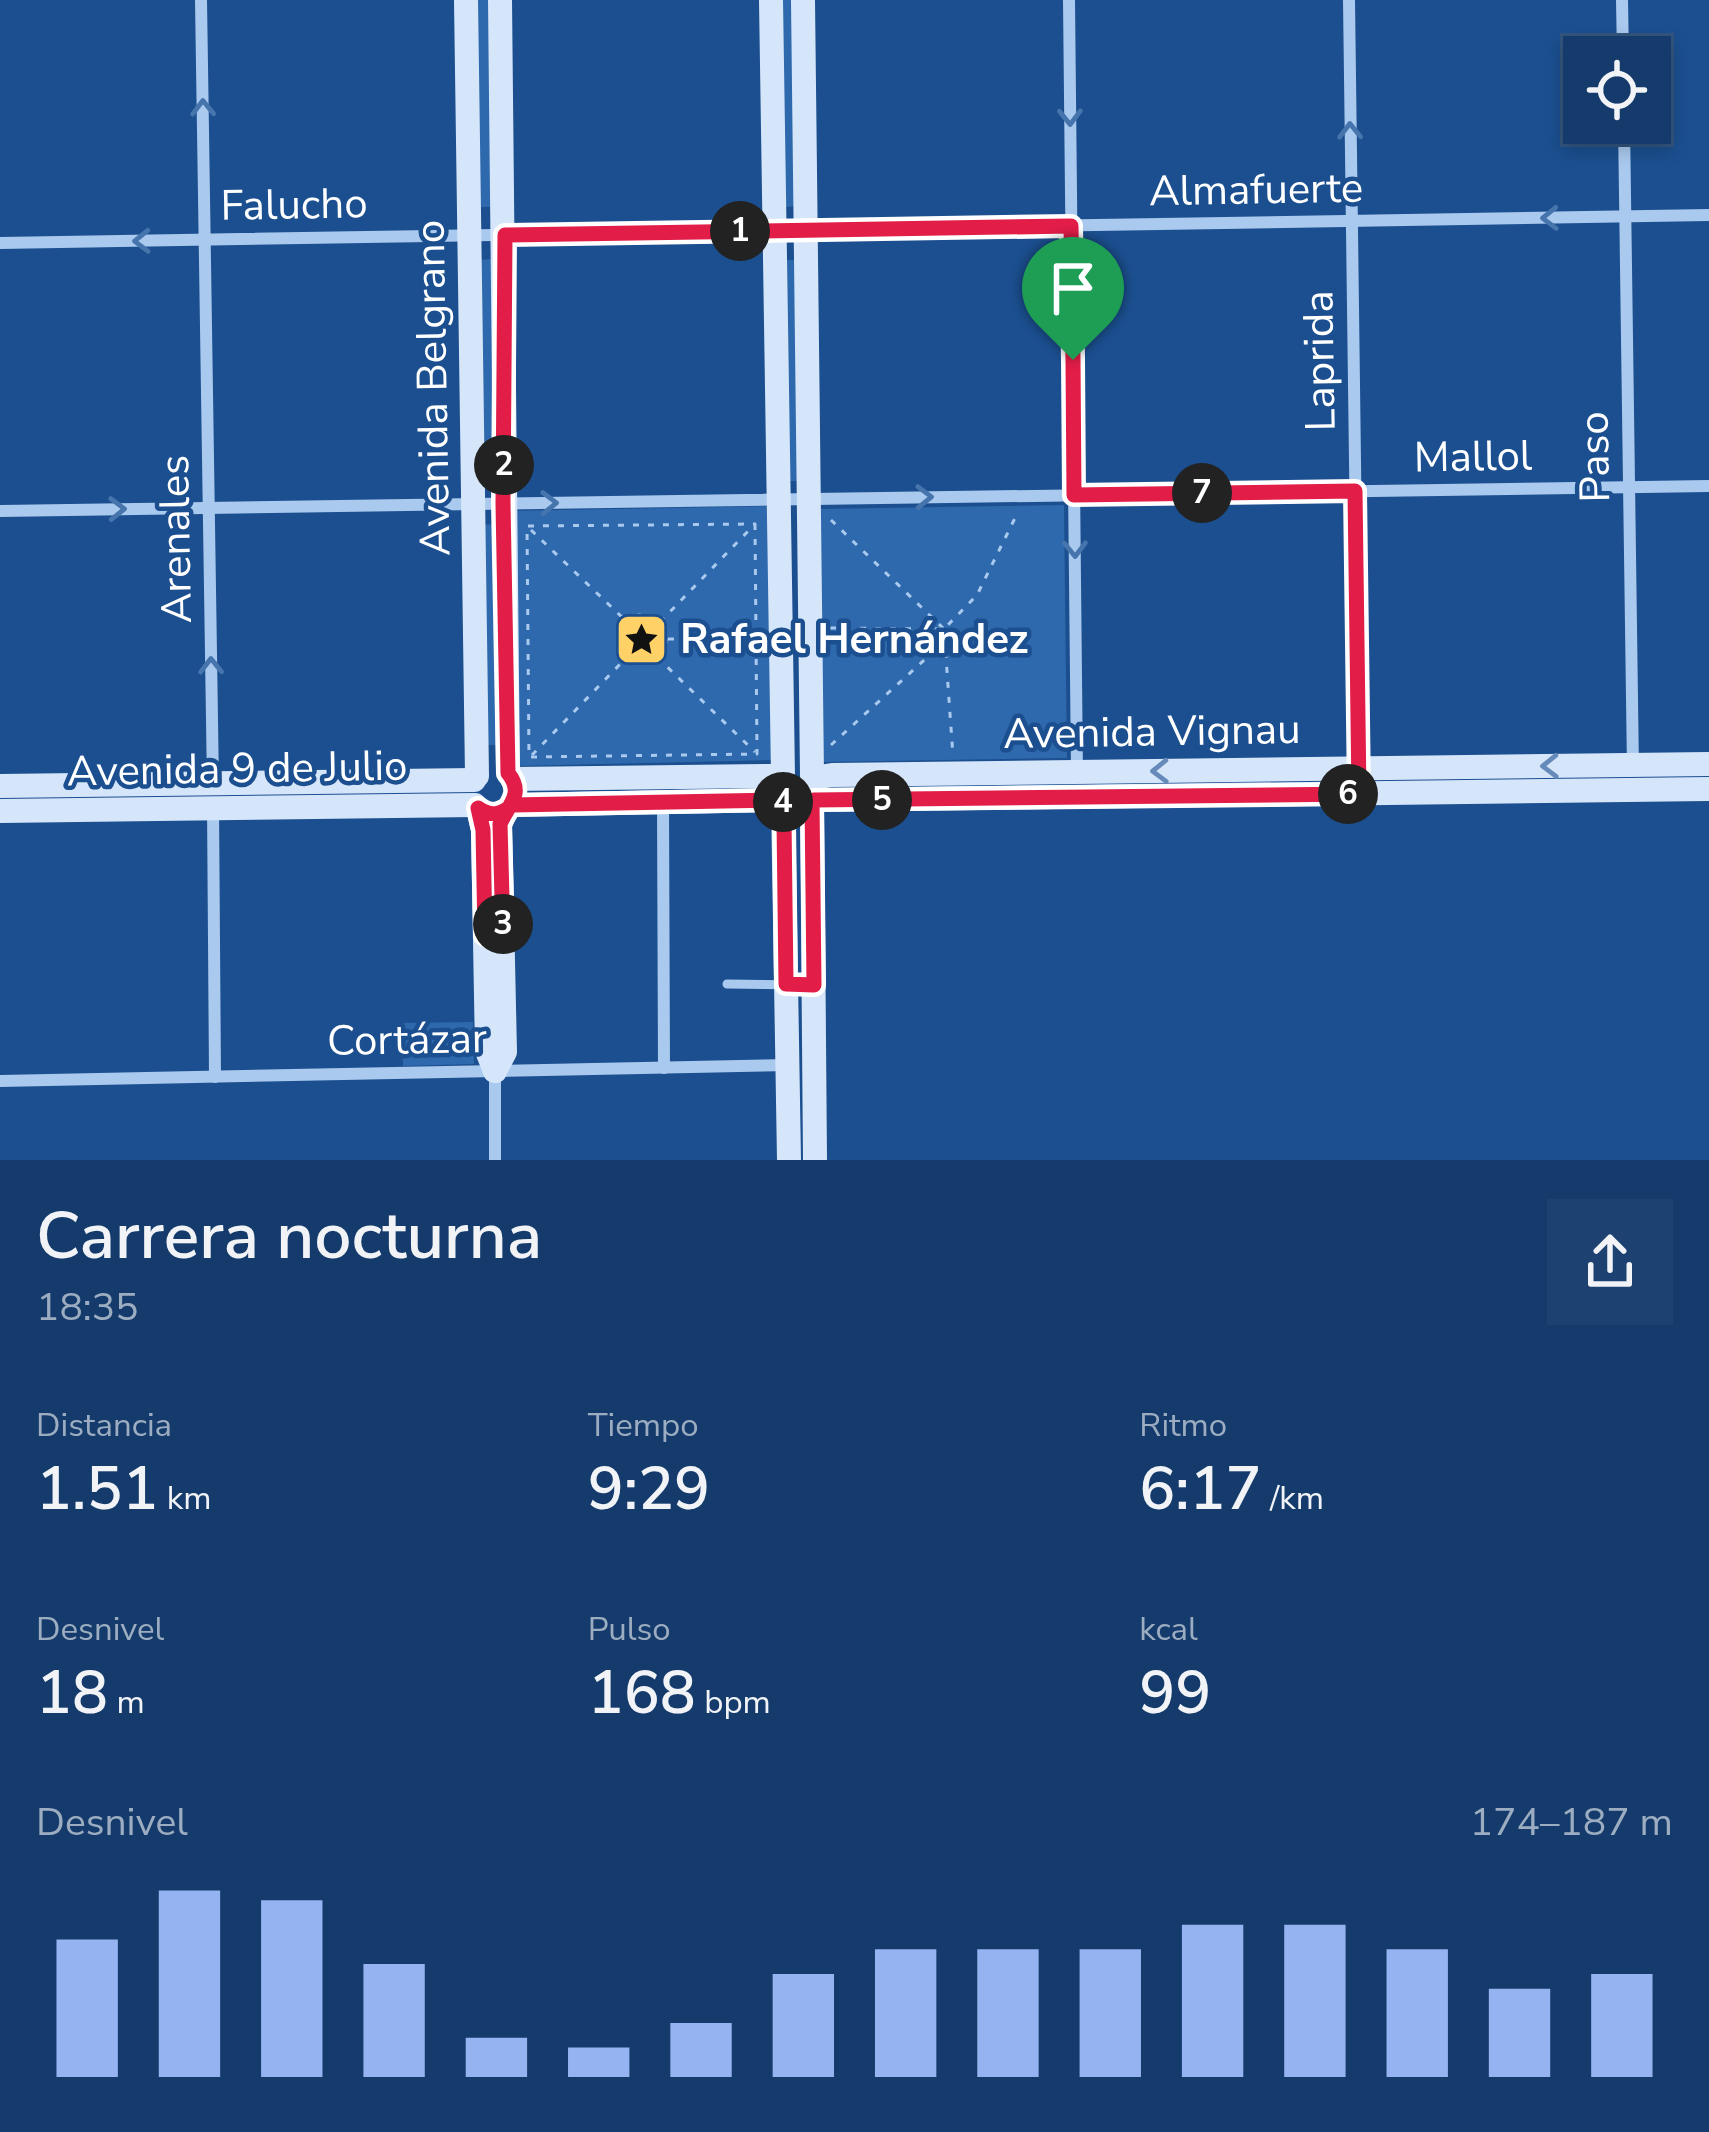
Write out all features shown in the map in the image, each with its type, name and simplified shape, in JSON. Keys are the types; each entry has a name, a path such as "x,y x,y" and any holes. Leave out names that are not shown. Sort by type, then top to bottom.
{"main road":[{"name":"Avenida Belgrano","path":"466,0 476,792 494,935"},
{"name":"Avenida Belgrano","path":"495,1071 487,1051 500,824 510,789 500,0"},
{"path":"771,0 789,1160"},
{"path":"803,0 815,1160"},
{"name":"Avenida Vignau","path":"812,783 1077,785 1633,777 1709,764"},
{"path":"510,789 494,814 476,792 495,768 510,789 663,803 782,790"},
{"path":"782,790 788,772 800,770 812,783"},
{"name":"Avenida Vignau","path":"812,783 832,775 954,774 1077,785"},
{"path":"510,789 771,776 797,809 812,783"},
{"name":"Avenida Vignau","path":"1633,777 1709,789"},
{"name":"Avenida 9 de Julio","path":"0,786 213,796"},
{"name":"Avenida 9 de Julio","path":"0,812 213,796 476,792"}],"street":[{"name":"Arenales","path":"201,0 215,1077"},
{"path":"1069,0 1077,785"},
{"name":"Laprida","path":"1348,0 1359,781"},
{"path":"1622,0 1623,36"},
{"name":"Paso","path":"1624,144 1633,777"},
{"name":"Almafuerte","path":"804,230 1709,215"},
{"name":"Falucho","path":"0,243 804,230"},
{"name":"Mallol","path":"0,511 1709,486"},
{"path":"663,803 664,1068"},
{"name":"Cortázar","path":"0,1082 815,1065"},
{"path":"495,1071 495,1160"}],"lane":[{"path":"727,984 814,985"}],"path":[{"path":"810,627 944,629 976,595 1026,496"},
{"path":"807,499 944,629 954,774"},
{"path":"527,526 755,524"},
{"path":"660,622 755,524"},
{"path":"755,524 758,754"},
{"path":"527,526 530,757"},
{"path":"527,526 626,621"},
{"path":"639,615 660,622 666,639 657,657 642,662 627,657 619,635 626,621 639,615"},
{"path":"666,639 757,638"},
{"path":"812,783 945,641"},
{"path":"510,789 530,757 627,657"},
{"path":"657,657 758,754"},
{"path":"530,757 758,754"}],"shaded area":[{"path":"473,0 488,0 493,207 477,207"},
{"path":"780,0 795,0 800,206 785,207"},
{"path":"493,259 497,480 482,480 478,260"},
{"path":"780,260 795,260 800,481 785,481"},
{"path":"1064,505 1067,758 822,762 819,509"},
{"path":"772,506 773,760 516,766 507,511"},
{"path":"495,524 500,745 485,745 480,525"},
{"path":"473,1022 474,1064 403,1066 402,1023"}],"place":[{"name":"Rafael Hernández","path":"641,639"}],"route":[{"path":"1073,360 1071,226 505,235 508,773 517,791 516,798 512,805 506,810 500,824 503,935 485,935 483,830 478,808 494,814 512,805 781,800 786,984 814,985 814,800 1359,794 1355,491 1074,495 1073,360"}]}
